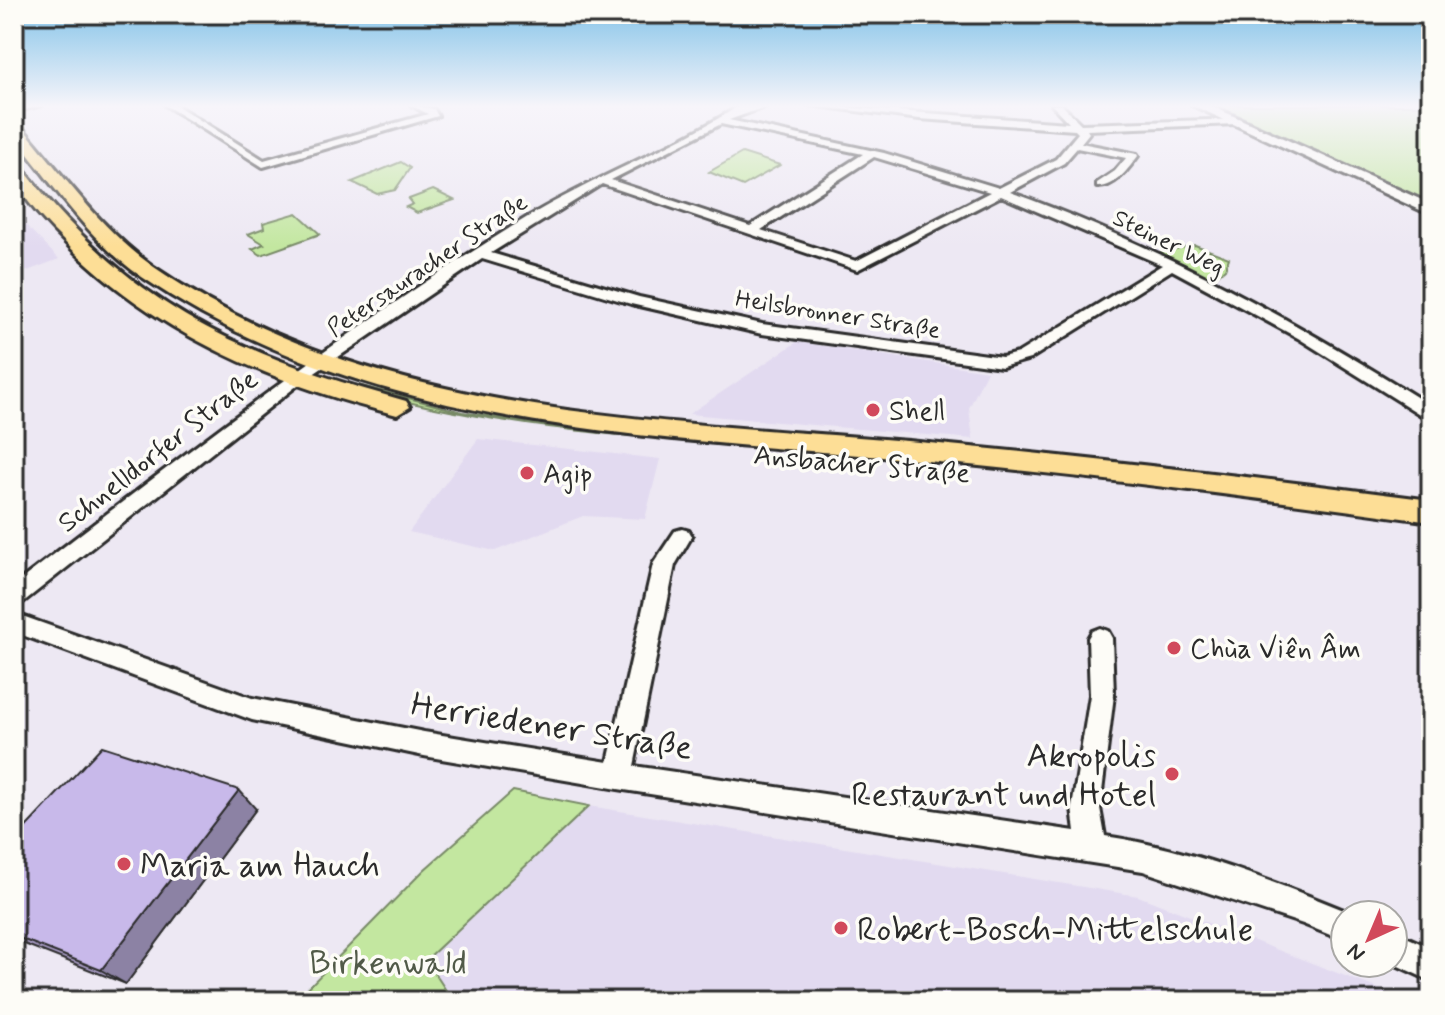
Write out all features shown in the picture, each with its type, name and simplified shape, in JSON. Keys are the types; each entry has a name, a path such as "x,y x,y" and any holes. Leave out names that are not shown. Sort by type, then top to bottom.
{"main road":[{"name":"Ansbacher Straße","path":"34,152 71,201 138,265 223,318 322,361 429,394 576,420 1078,468 1431,511"},
{"path":"1305,152 1431,210"},
{"name":"Ansbacher Straße","path":"14,169 64,234 117,283 208,339 297,377 406,409 538,434 1049,480 1431,529"}],"street":[{"path":"245,152 263,164 304,152"},
{"name":"Petersauracher Straße","path":"322,361 601,180 657,152"},
{"path":"601,180 857,266 1002,194 1060,161 1069,152"},
{"path":"1101,185 1119,173 1133,156 1115,152"},
{"path":"750,231 872,153"},
{"name":"Steiner Weg","path":"872,153 1002,194 1079,223 1313,341 1427,411"},
{"name":"Heilsbronner Straße","path":"482,255 624,298 762,329 1002,362 1024,356 1169,266"},
{"path":"297,377 322,361"},
{"name":"Schnelldorfer Straße","path":"14,597 297,377"},
{"path":"618,776 664,564 682,536"},
{"name":"Herriedener Straße","path":"14,622 252,709 424,744 618,776 1092,846 1143,856 1329,919"},
{"path":"1092,846 1086,808 1102,695 1100,638"},
{"path":"1409,955 1431,965"}],"shaded area":[{"path":"14,213 59,259 14,276"},
{"path":"797,342 987,371 969,408 973,439 689,414"},
{"path":"478,439 660,459 645,519 583,516 495,551 409,532"},
{"name":"Robert-Bosch-Mittelschule","path":"589,806 1138,896 1329,970 1329,979 1353,979 1410,1001 453,1001 426,961"}],"green space":[{"path":"1320,152 1431,152 1431,203"},
{"path":"742,153 780,165 743,186 709,172"},
{"path":"401,162 410,168 395,190 377,194 352,182"},
{"path":"433,190 454,200 417,213 406,207 413,204 409,199"},
{"path":"297,213 320,234 261,255 252,249 264,244 248,234 264,228 263,223"},
{"path":"1195,245 1229,258 1225,269 1210,282 1151,254"},
{"path":"350,383 462,412 526,422 1056,471 1372,513 975,467 531,425 408,402 346,386"},
{"name":"Birkenwald","path":"513,791 589,806 426,960 453,1001 295,1001 424,870"}],"building":[{"name":"Maria am Hauch","path":"102,746 239,790 101,970 14,936 14,840"}],"place":[{"name":"Shell","path":"873,410"},
{"name":"Agip","path":"527,473"},
{"name":"Chùa Viên Âm","path":"1174,648"},
{"name":"Akropolis Restaurant und Hotel","path":"1172,774"},
{"name":"Maria am Hauch","path":"124,864"},
{"name":"Robert-Bosch-Mittelschule","path":"841,928"}]}
